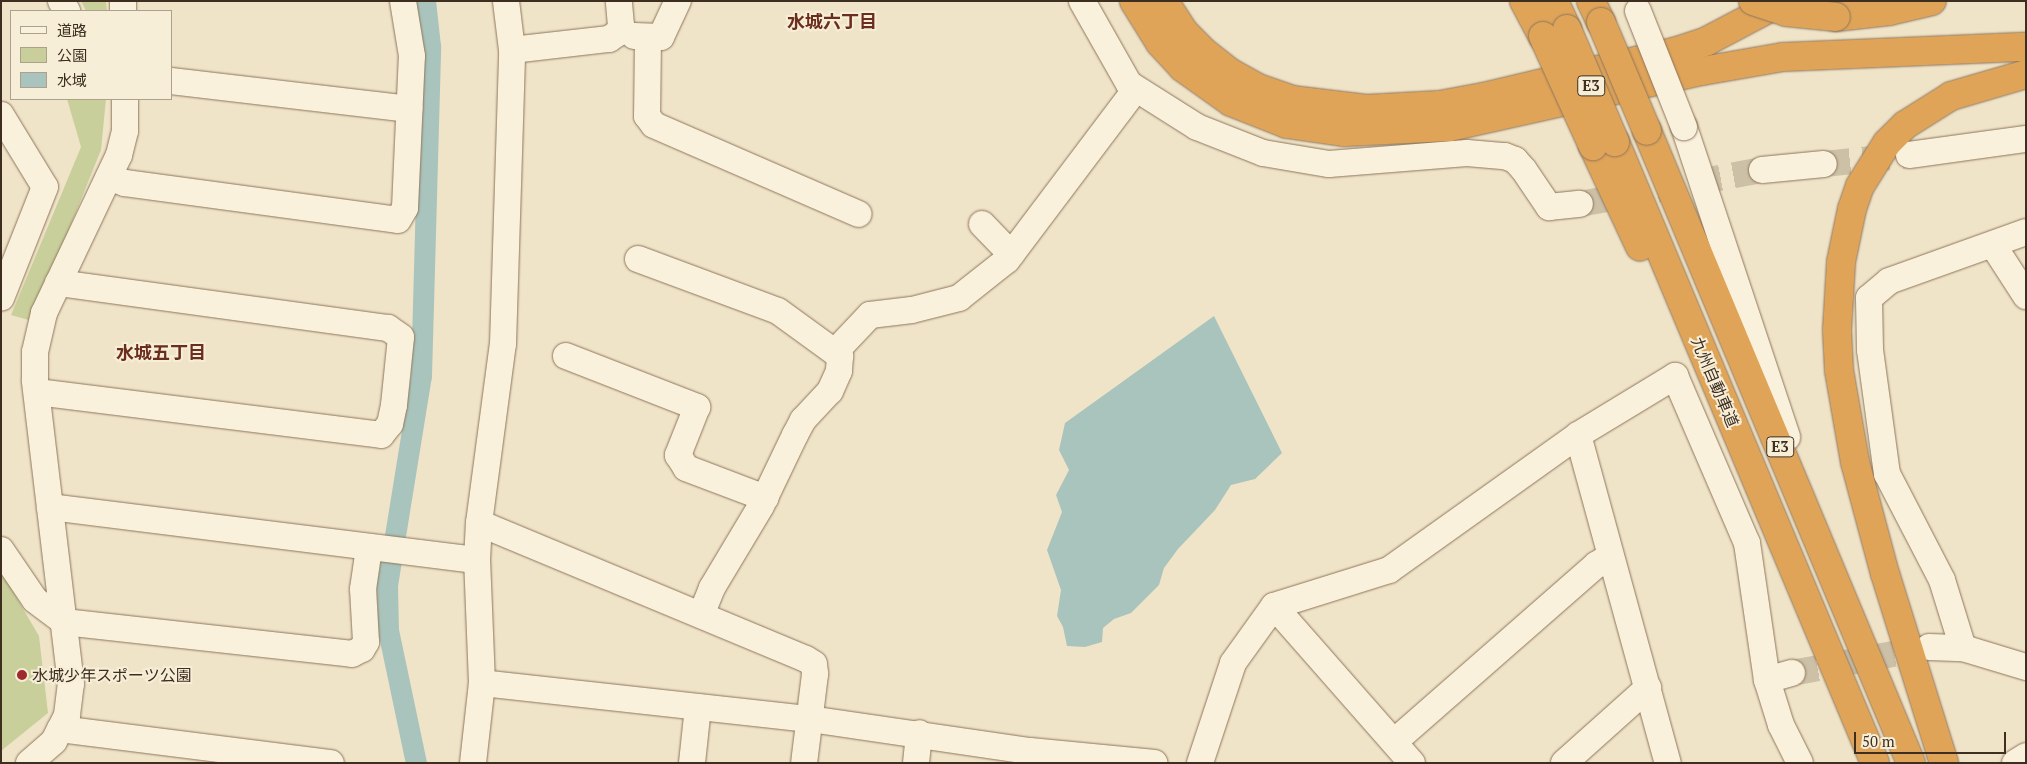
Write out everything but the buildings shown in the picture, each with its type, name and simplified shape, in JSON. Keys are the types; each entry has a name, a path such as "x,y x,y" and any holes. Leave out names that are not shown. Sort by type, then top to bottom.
{"highway":[{"path":"1134,1 1160,43 1182,67 1231,102 1287,124 1344,132 1449,127 1702,71 1783,57 2026,47"},
{"path":"1164,1 1184,32 1204,52 1230,73 1258,88 1292,100 1366,109 1440,105 1483,97 1676,51 1706,41 1783,1"},
{"path":"1524,1 1555,33"},
{"name":"九州自動車道","path":"1554,1 1555,33 1773,521 1875,763"},
{"path":"1753,1 1786,12 1836,17 1863,16 1932,1"},
{"name":"E3","path":"1596,12 1912,763"},
{"path":"1944,763 1885,574 1853,453 1839,370 1837,330 1841,262 1852,209 1860,186 1887,144 1905,125 1951,96 2026,74"}],"street":[{"path":"109,177 125,183 398,220 405,208 412,56 403,1"},
{"path":"473,763 482,684 477,560 479,523 503,344 512,50 506,1"},
{"path":"512,50 609,39 618,33 621,26 619,1"},
{"path":"618,33 648,39 661,37 678,1"},
{"path":"1082,1 1115,63 1136,90 1197,127 1263,153 1328,164 1467,153 1496,155 1515,160 1549,207 1580,204"},
{"path":"1636,6 1684,127 1827,558"},
{"path":"648,39 646,116 654,125 859,214"},
{"path":"172,81 409,109"},
{"path":"835,352 870,315 912,310 959,298 1011,254 1136,90"},
{"path":"29,763 54,741 66,715 71,684 37,392 35,352 44,313 109,177 125,131 125,100"},
{"path":"1,115 45,187 1,298"},
{"path":"1909,155 2026,139"},
{"path":"1762,170 1824,164"},
{"path":"982,224 1011,254"},
{"path":"1963,648 1942,580 1887,474 1870,350 1870,298 1888,281 2026,232"},
{"path":"1993,245 2026,296"},
{"path":"638,259 778,311 840,356 839,371 830,391 803,420 765,498 712,588 700,615"},
{"path":"37,392 381,435 390,424 394,405 400,337 388,328 58,282"},
{"path":"566,356 697,407 678,455 686,468 765,498"},
{"path":"1200,763 1233,663 1274,606 1389,570 1578,435 1675,376 1747,543 1768,680 1781,725 1800,763"},
{"path":"1578,435 1668,763"},
{"path":"50,507 477,560"},
{"path":"479,523 814,664 810,719 804,763"},
{"path":"1,550 35,600 64,622 352,654 362,649 366,642 363,589 369,548"},
{"path":"1394,742 1596,564 1611,556"},
{"path":"1274,606 1412,763"},
{"path":"1929,646 1963,648 2026,667"},
{"path":"1768,680 1792,673"},
{"path":"482,684 810,719 919,733 1029,757 1154,763"},
{"path":"1564,763 1648,688"},
{"path":"692,763 698,707"},
{"path":"60,729 332,763"},
{"path":"916,763 919,733"},
{"path":"2015,763 2026,756"}],"green space":[{"path":"81,1 106,1 107,10 86,10"},
{"path":"67,100 106,100 101,150 32,321 11,315 81,147"},
{"name":"水城少年スポーツ公園","path":"1,571 39,636 48,713 1,751"}],"water":[{"path":"1214,316 1282,453 1255,479 1231,485 1215,510 1178,549 1164,568 1159,585 1131,613 1114,619 1103,628 1102,642 1085,647 1067,646 1063,627 1057,616 1061,590 1047,550 1062,512 1056,495 1069,470 1059,450 1065,423"}],"waterway":[{"path":"416,763 388,630 387,585 421,376 430,46 425,1"}],"tunnel":[{"path":"1824,164 1909,155"},
{"path":"1580,204 1762,170"},
{"path":"1792,673 1929,647"}],"place":[{"name":"水城少年スポーツ公園","path":"22,675"}],"district":[{"name":"水城六丁目","path":"832,21"},
{"name":"水城五丁目","path":"161,352"}]}
